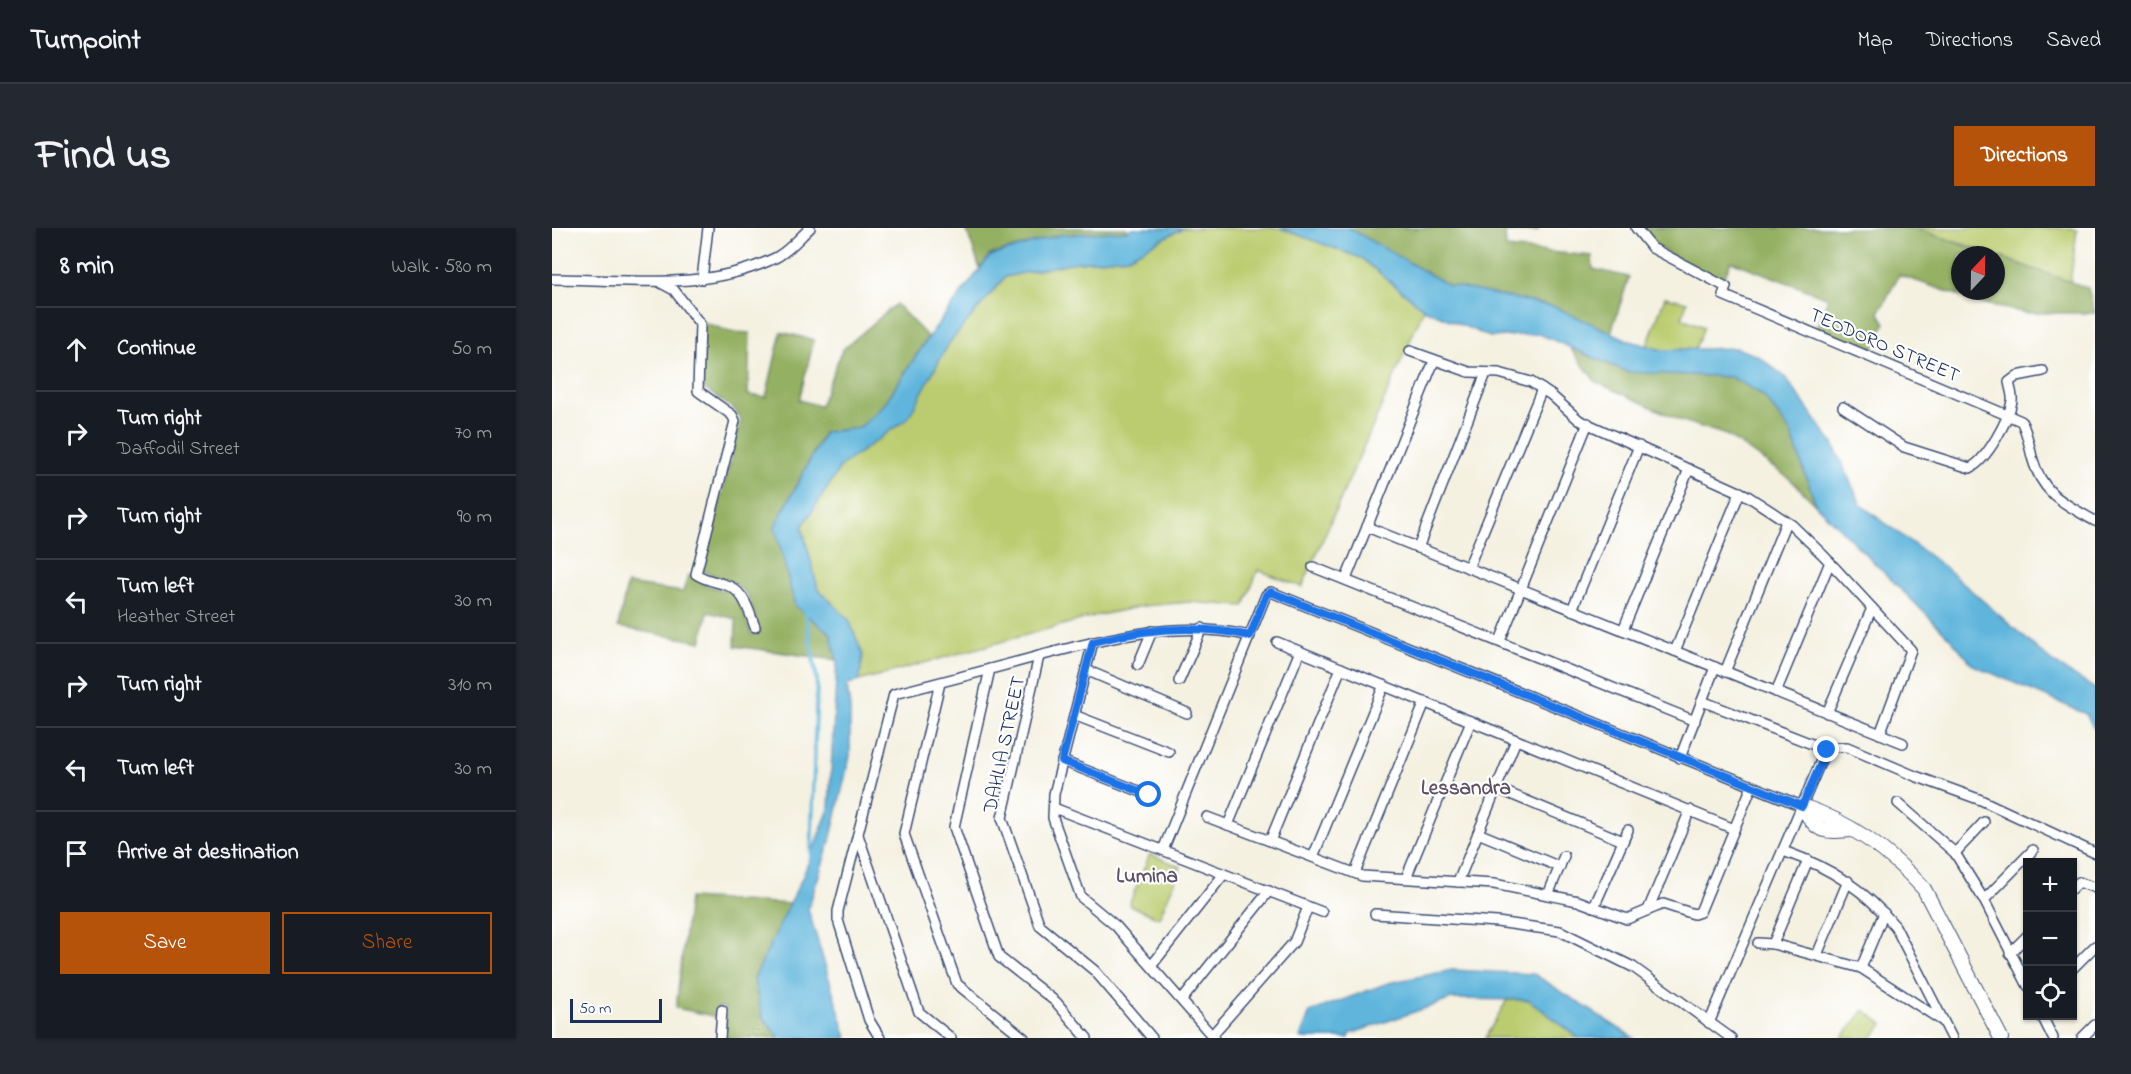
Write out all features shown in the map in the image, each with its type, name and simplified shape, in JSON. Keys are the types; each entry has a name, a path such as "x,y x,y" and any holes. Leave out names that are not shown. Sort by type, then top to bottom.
{"street":[{"path":"702,279 708,228"},
{"path":"552,279 661,283 739,272 777,257 810,228"},
{"name":"TEODORO STREET","path":"1636,228 1652,248 1726,287 1723,295 2007,414 2024,424 2036,469 2048,491 2095,521"},
{"path":"661,283 674,290 700,324 698,391 732,415 735,421 696,574 705,580 734,588 743,597 755,627"},
{"path":"1410,351 1469,372 1531,382 1579,420 1740,492 1786,522 1830,562 1911,650 1880,734"},
{"path":"1346,579 1434,361"},
{"path":"1843,407 1904,447 1970,468 1979,464 1987,454 2007,414 2013,400 2009,382 2017,376 2043,371"},
{"path":"1418,548 1486,373"},
{"path":"1468,568 1542,389"},
{"path":"1500,641 1588,423"},
{"path":"1572,610 1639,446"},
{"path":"1623,630 1689,469"},
{"path":"1675,651 1740,492"},
{"path":"1725,672 1786,522"},
{"path":"1367,527 1903,743"},
{"path":"1776,692 1830,562"},
{"path":"1313,567 1695,721"},
{"path":"1163,850 1266,595 1275,592 1680,758 1829,816 1883,849 1924,889 2001,1038"},
{"path":"1827,713 1872,608"},
{"path":"880,1038 869,1020 838,920 894,694 1093,642 1152,631 1202,628 1250,636"},
{"path":"1179,681 1202,628"},
{"path":"1138,665 1152,631"},
{"path":"1093,642 1062,761 1053,818 1081,897 1116,927 1152,965 1213,1037 1294,942 1308,907"},
{"path":"1277,642 1734,829"},
{"path":"1228,825 1300,651"},
{"name":"DAHLIA STREET","path":"1040,656 1002,818 1040,926 1095,971 1152,1038"},
{"path":"1680,758 1715,667"},
{"path":"1270,841 1341,668"},
{"path":"990,669 954,817 954,827 999,957 1056,1002 1087,1038"},
{"path":"1086,670 1187,713"},
{"path":"940,683 904,834 957,984 1024,1038"},
{"path":"1313,857 1384,685"},
{"path":"1702,701 1816,746"},
{"path":"1355,873 1425,702"},
{"path":"1074,715 1169,752"},
{"path":"1406,879 1471,721"},
{"path":"1458,882 1516,740"},
{"path":"1709,1023 1827,750 1839,746 1982,800 2095,853"},
{"path":"1062,761 1149,795"},
{"path":"1207,817 1355,873 1406,879 1494,884 1594,907 1627,919 1663,904 1694,914 1700,912 1752,786"},
{"path":"1496,788 1623,841"},
{"path":"1898,803 1954,853 1984,900 2023,977"},
{"path":"1054,808 1322,912"},
{"path":"1648,910 1690,810"},
{"path":"1954,853 1984,822"},
{"path":"1594,907 1628,830"},
{"path":"1478,833 1560,867"},
{"path":"858,835 919,1012 951,1038"},
{"path":"1984,900 2033,850"},
{"path":"1786,852 1808,860 1848,882 1884,913 1895,926 1952,1038"},
{"path":"1548,895 1564,856"},
{"path":"1773,944 1808,860"},
{"path":"1152,965 1224,874"},
{"path":"1817,956 1848,882"},
{"path":"2077,884 2079,882 2095,888"},
{"path":"1182,1000 1269,891"},
{"path":"1861,968 1884,913"},
{"path":"1375,914 1497,922 1560,931 1641,972 1731,1038"},
{"path":"2010,953 2023,940"},
{"path":"1758,943 1773,944 1861,968 1944,1021"},
{"path":"2076,966 2095,946"},
{"path":"720,1038 722,1010"},
{"path":"2044,1020 2054,1038"},
{"path":"2082,1038 2095,1025"}],"green space":[{"path":"966,228 1127,228 1128,231 1060,235 990,255 980,269"},
{"path":"1183,228 1280,228 1361,258 1424,309 1302,587 1258,570 1244,606 1190,602 1143,606 1095,616 859,681 863,655 849,620 818,589 802,527 842,465 908,418 949,343 1005,277 1070,263 1128,257"},
{"path":"1348,228 1537,228 1538,231 1505,232 1506,248 1592,256 1593,269 1629,277 1611,333 1555,307 1448,285"},
{"path":"1641,228 1913,228 1966,246 1951,246 1951,293 1899,275 1879,313 1885,323 1870,354 1815,331 1828,298 1731,261 1723,280 1667,253"},
{"path":"1913,228 2072,228 2077,230 2070,284 2005,259 2005,246 1968,246"},
{"path":"2005,259 2088,288 2095,313 2026,313 1972,300 2005,300"},
{"path":"1665,297 1687,302 1682,318 1704,327 1695,349 1662,350 1647,346"},
{"path":"896,304 928,337 883,406 859,428 824,432 775,526 795,606 831,634 837,660 735,646 736,619 708,612 701,642 618,627 627,584 683,592 688,575 705,585 732,592 739,601 752,635 760,632 747,595 736,584 702,571 741,420 735,410 702,387 703,322 731,332 750,333 748,395 766,397 781,332 814,340 799,400 820,406 842,350"},
{"path":"1570,348 1628,372 1731,377 1763,395 1791,433 1816,505 1790,479 1726,435 1680,420 1596,382"},
{"path":"1150,854 1181,867 1159,918 1129,905"},
{"path":"689,898 790,904 754,979 762,1017 780,1038 724,1038 726,1008 718,1007 718,1017 676,1008"},
{"path":"1507,1000 1529,1000 1579,1038 1485,1038"},
{"path":"1864,1010 1883,1024 1872,1038 1842,1038"}],"water":[{"path":"1132,228 1183,228 1128,257 1070,263 1005,277 949,343 908,418 842,465 802,527 818,589 849,620 863,655 859,681 847,685 850,708 850,756 830,841 808,909 847,1038 780,1038 762,1017 754,979 803,876 829,809 837,660 831,634 795,606 775,526 825,432 859,428 883,406 932,332 990,256 1060,235 1128,231"},
{"path":"1280,228 1349,228 1448,285 1555,307 1630,341 1662,350 1736,348 1758,356 1785,377 1833,444 1861,505 1947,569 2051,661 2095,689 2095,730 2086,714 1973,665 1951,639 1816,505 1791,433 1763,395 1731,377 1628,372 1539,334 1490,337 1424,309 1361,258"},
{"path":"1452,970 1534,974 1634,1038 1579,1038 1529,1000 1452,999 1350,1034 1349,1038 1300,1038 1310,1012 1388,983"}],"waterway":[{"path":"805,611 817,680 811,857"}],"district":[{"name":"Lessandra","path":"1466,787"},
{"name":"Lumina","path":"1147,875"}],"route":[{"path":"1149,795 1062,761 1093,642 1126,634 1190,627 1225,630 1250,636 1266,595 1271,592 1802,806 1827,750"}]}
